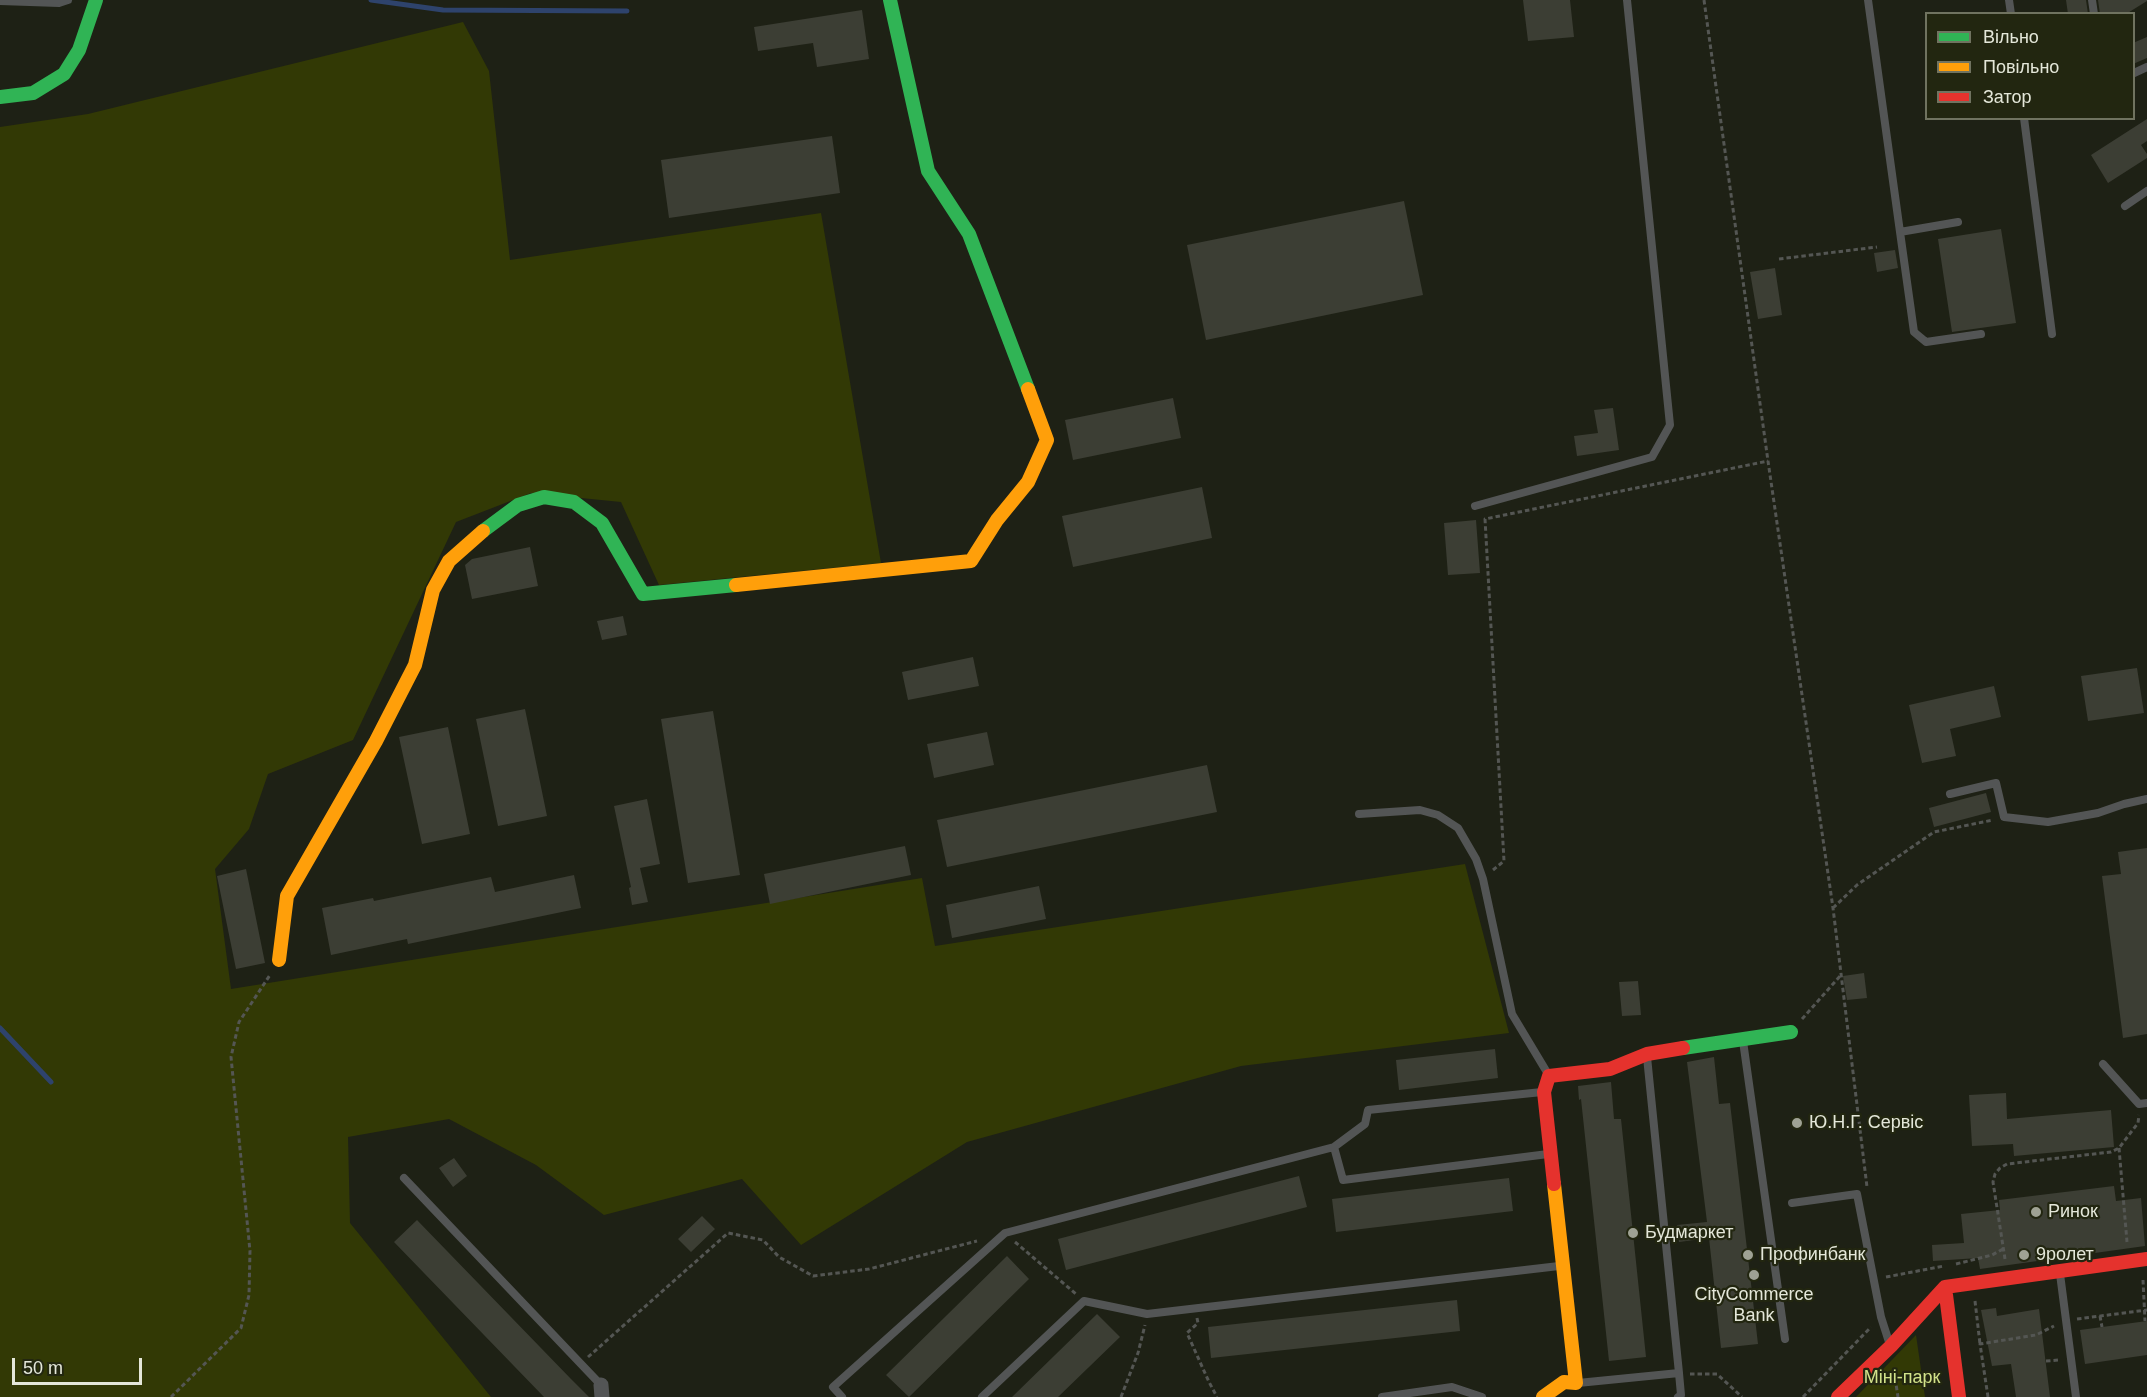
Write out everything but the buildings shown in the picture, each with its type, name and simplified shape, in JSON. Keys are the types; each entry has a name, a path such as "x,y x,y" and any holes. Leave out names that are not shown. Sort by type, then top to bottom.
{"street":[{"path":"0,97 33,93 64,74 79,50 96,0"},
{"path":"279,960 287,896 376,741 415,665 433,590 449,561 487,528 519,505 544,497 574,502 602,523 643,594 971,561 998,520 1028,482 1047,440 969,234 928,171 890,0"},
{"path":"1543,1397 1564,1382 1576,1383 1544,1092 1549,1076 1610,1069 1647,1054 1791,1032"},
{"path":"1838,1397 1891,1346 1945,1287 2147,1259"},
{"path":"1945,1287 1959,1397"}],"lane":[{"path":"0,1 59,3 68,0"},
{"path":"1475,506 1652,457 1670,425 1627,0"},
{"path":"1868,0 1914,332 1926,342 1981,334"},
{"path":"2024,120 2052,334"},
{"path":"2125,206 2147,191"},
{"path":"1899,232 1958,222"},
{"path":"1950,794 1996,783 2004,818 2048,822 2098,813 2147,799"},
{"path":"1359,814 1420,810 1438,814 1458,828 1476,859 1483,879 1512,1014 1549,1076"},
{"path":"1743,1040 1785,1339"},
{"path":"1647,1054 1681,1395 1678,1397"},
{"path":"2103,1065 2143,1103"},
{"path":"842,1397 833,1387 1005,1233 1334,1147 1365,1124 1368,1110 1544,1092"},
{"path":"1334,1147 1343,1180 1551,1154"},
{"path":"404,1178 580,1364 602,1391"},
{"path":"1792,1203 1857,1194 1881,1317 1891,1346"},
{"path":"982,1397 1084,1301 1147,1314 1564,1265"},
{"path":"2060,1271 2076,1397"},
{"path":"1576,1383 1679,1373"},
{"path":"1382,1397 1452,1387 1482,1397"}],"path":[{"path":"1704,0 1833,908 1868,1188"},
{"path":"1779,259 1877,247"},
{"path":"1483,879 1504,861 1485,519 1768,461"},
{"path":"1833,908 1857,885 1934,832 2004,818"},
{"path":"171,1397 242,1328 249,1295 250,1251 231,1057 239,1022 279,960"},
{"path":"1791,1032 1841,975"},
{"path":"2005,1259 1993,1182 2000,1168 2007,1164 2111,1152 2119,1149 2138,1123 2143,1103"},
{"path":"2119,1149 2127,1244"},
{"path":"580,1364 728,1233 763,1240 779,1257 813,1276 869,1269 1005,1233 1084,1301"},
{"path":"1953,1264 1992,1255 2003,1249"},
{"path":"1888,1287 1887,1277 1945,1265"},
{"path":"1196,1308 1198,1323 1187,1333 1217,1397"},
{"path":"1988,1397 1980,1344 2036,1335 2066,1321 2100,1316 2145,1310 2145,1321"},
{"path":"1121,1397 1138,1353 1147,1314"},
{"path":"2100,1316 2102,1327"},
{"path":"1803,1397 1881,1317"},
{"path":"1679,1373 1717,1374 1742,1397"}],"green space":[{"path":"463,22 489,71 510,260 821,213 881,563 659,585 621,502 531,493 456,522 353,740 268,774 249,829 215,869 231,989 922,878 935,946 1465,864 1509,1033 1241,1066 967,1142 801,1245 742,1179 604,1215 536,1165 449,1119 348,1137 350,1223 491,1397 0,1397 0,127 88,114"},
{"name":"Міні-парк","path":"1916,1335 1925,1397 1856,1397 1889,1363"}],"waterway":[{"path":"371,0 443,10 627,11"},
{"path":"0,1028 51,1082"}],"traffic: fast":[{"path":"0,97 33,93 64,74 79,50 96,0"},
{"path":"890,0 928,171 969,234 1028,389"},
{"path":"483,531 518,505 544,497 574,502 602,523 643,594 736,585"},
{"path":"1683,1048 1791,1032"}],"traffic: slow":[{"path":"736,585 971,561 997,520 1028,482 1047,440 1028,389"},
{"path":"279,960 287,896 376,741 415,665 433,590 449,561 483,531"},
{"path":"1543,1397 1564,1382 1576,1383 1554,1184"}],"traffic: jam":[{"path":"1554,1184 1544,1092 1549,1076 1610,1069 1647,1054 1683,1048"},
{"path":"1838,1397 1891,1346 1945,1287 2147,1259"},
{"path":"1945,1287 1959,1397"}],"place":[{"name":"Ю.Н.Г. Сервіс","path":"1797,1123"},
{"name":"Ринок","path":"2036,1212"},
{"name":"Будмаркет","path":"1633,1233"},
{"name":"Профинбанк","path":"1748,1255"},
{"name":"9ролет","path":"2024,1255"},
{"name":"CityCommerce Bank","path":"1754,1275"}]}
